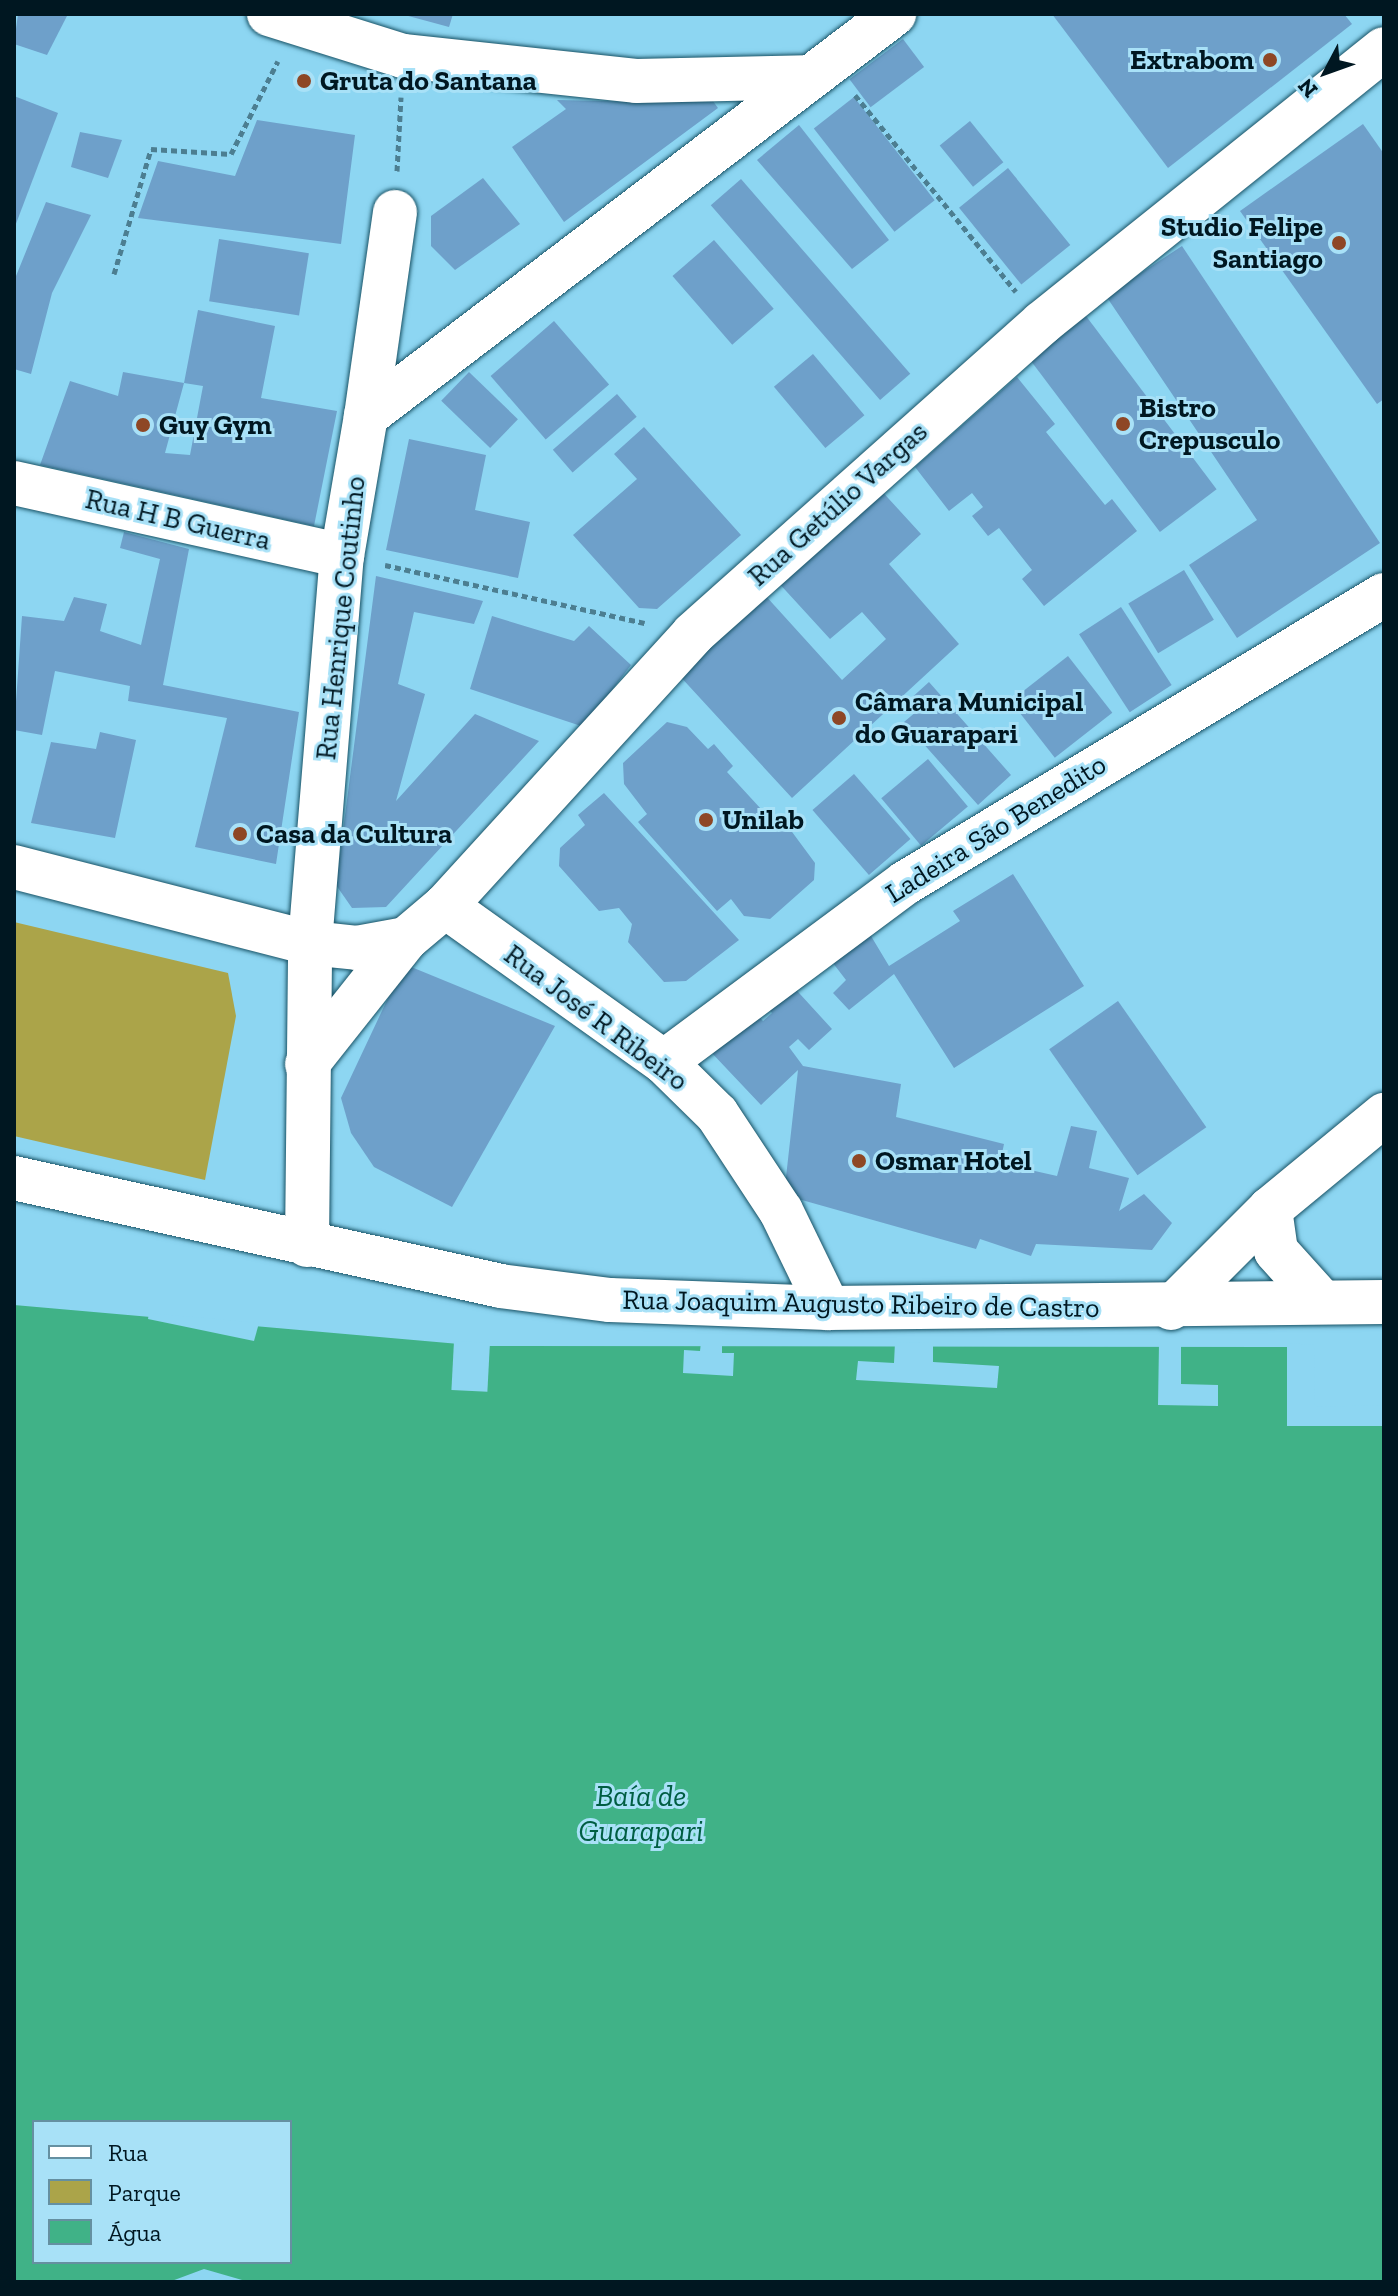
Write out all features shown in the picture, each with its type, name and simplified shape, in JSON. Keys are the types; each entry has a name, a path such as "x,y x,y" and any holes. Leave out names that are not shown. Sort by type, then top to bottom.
{"street":[{"path":"366,416 817,69 894,14"},
{"path":"283,19 403,56 636,81 817,69"},
{"name":"Rua Getúlio Vargas","path":"14,867 310,943 357,948 406,939 445,906 693,634 1042,323 1384,49"},
{"name":"Rua Henrique Coutinho","path":"307,1245 310,943 342,556 366,416 395,212"},
{"name":"Rua H B Guerra","path":"14,483 342,556"},
{"name":"Ladeira São Benedito","path":"664,1062 905,883 1384,595"},
{"name":"Rua José R Ribeiro","path":"445,906 664,1062 717,1114 781,1211 828,1308"},
{"path":"307,1064 406,939"},
{"path":"1171,1308 1270,1209 1364,1144 1384,1115"},
{"name":"Rua Joaquim Augusto Ribeiro de Castro","path":"14,1178 307,1245 579,1296 828,1308 1171,1308 1321,1301 1384,1302"},
{"path":"1270,1209 1276,1251 1321,1301"}],"path":[{"path":"114,274 151,149 231,154 283,19"},
{"path":"395,212 403,56"},
{"path":"817,69 1042,323"},
{"path":"342,556 693,634"}],"green space":[{"path":"14,922 228,973 236,1016 205,1180 14,1136"}],"water":[{"name":"Baía de Guarapari","path":"14,1305 482,1346 1310,1347 1311,1411 1384,1409 1384,2282 249,2282 204,2269 169,2282 14,2282"}],"pier":[{"path":"149,1313 259,1323 254,1341 148,1319"},
{"path":"454,1341 490,1343 487,1392 451,1390"},
{"path":"701,1342 722,1342 722,1353 734,1353 733,1376 683,1373 684,1350 700,1351"},
{"path":"895,1342 933,1343 933,1362 999,1366 997,1388 856,1380 858,1361 894,1363"},
{"path":"1159,1343 1181,1343 1181,1384 1218,1385 1218,1406 1158,1405"},
{"path":"1287,1343 1314,1345 1315,1407 1384,1405 1384,1426 1287,1426"}],"building":[{"path":"18,14 68,14 47,55 14,44"},
{"path":"401,14 453,14 449,27"},
{"path":"1052,14 1344,14 1352,24 1168,168"},
{"path":"903,39 924,67 871,107 849,79"},
{"path":"704,89 718,108 564,222 512,147 566,109 557,100 647,102"},
{"path":"14,96 58,113 14,229"},
{"path":"854,97 935,200 894,232 814,128"},
{"path":"257,120 355,135 341,244 138,218 158,161 235,176"},
{"path":"970,121 1003,162 973,187 940,146"},
{"path":"1363,124 1384,154 1384,399 1377,404 1240,211"},
{"path":"799,125 889,240 852,269 757,160"},
{"path":"80,132 122,140 108,178 71,167"},
{"path":"1008,168 1070,245 1021,285 959,208"},
{"path":"483,178 520,224 455,270 431,246 431,216"},
{"path":"741,179 910,374 880,400 711,205"},
{"path":"46,202 91,215 52,293 31,374 14,369 14,281"},
{"path":"219,239 309,253 299,315 209,301"},
{"path":"714,240 774,309 732,345 672,276"},
{"path":"1182,246 1380,543 1237,638 1189,565 1257,520 1106,296"},
{"path":"198,310 275,326 261,398 337,411 314,526 40,465 70,381 118,396 123,372 184,383","holes":["184,383 203,386 190,455 165,453"]},
{"name":"Bistro Crepusculo","path":"1086,316 1217,489 1160,532 1029,359"},
{"path":"554,321 609,384 546,440 491,376"},
{"path":"813,354 864,415 825,448 774,387"},
{"path":"469,372 518,419 490,448 441,401"},
{"path":"1017,377 1055,424 1046,432 1105,505 1112,499 1137,531 1044,606 1022,579 1032,570 999,528 988,536 972,516 983,507 972,493 949,511 915,467"},
{"path":"617,394 637,417 573,472 553,450"},
{"path":"644,427 741,535 657,609 639,608 573,535 637,479 614,454"},
{"path":"409,439 486,455 475,510 530,522 518,578 386,550"},
{"path":"878,487 921,534 889,564 959,644 792,798 677,673 764,594 842,680 886,639 862,612 830,639 776,580"},
{"path":"124,532 189,549 163,685 299,712 276,864 195,847 227,718 128,701 130,686 55,671 42,735 14,730 22,616 64,621 74,597 107,604 100,631 141,645 160,559 120,548"},
{"path":"1184,570 1214,620 1158,653 1128,603"},
{"path":"376,576 483,601 474,624 414,612 398,684 425,694 396,801 475,714 539,741 386,907 352,908 336,885"},
{"path":"1121,607 1172,685 1130,712 1079,634"},
{"path":"492,616 574,641 589,626 631,665 584,727 470,689"},
{"path":"1068,656 1112,713 1055,758 1010,701"},
{"path":"929,682 1011,775 978,805 904,722 917,711 908,701"},
{"name":"Unilab","path":"667,722 687,727 708,749 714,744 733,766 727,772 774,823 781,817 815,863 814,880 770,919 744,916 731,899 717,911 638,822 647,814 624,784 623,763"},
{"path":"100,732 136,740 115,838 31,823 51,742 96,749"},
{"path":"928,759 968,806 921,846 881,798"},
{"path":"854,774 910,839 869,875 812,810"},
{"path":"604,793 739,940 686,981 664,982 628,942 632,924 619,908 599,911 559,866 560,848 585,825 578,815"},
{"path":"1013,874 1084,986 954,1068 894,974 849,1010 833,993 846,980 829,958 868,931 889,966 960,921 953,911"},
{"path":"404,964 555,1026 452,1207 374,1167 351,1133 341,1098"},
{"path":"789,982 832,1029 809,1050 798,1039 789,1047 803,1066 901,1084 896,1117 1004,1144 1000,1163 1057,1176 1071,1126 1097,1131 1089,1168 1129,1178 1119,1211 1144,1194 1172,1223 1152,1250 1036,1244 1031,1256 980,1239 976,1249 784,1195 798,1070 761,1105 709,1050 752,1009 763,1021 772,1013 765,1005"},
{"path":"1118,1001 1206,1127 1138,1175 1049,1049"}],"place":[{"name":"Extrabom","path":"1270,60"},
{"name":"Gruta do Santana","path":"304,81"},
{"name":"Studio Felipe Santiago","path":"1339,243"},
{"name":"Bistro Crepusculo","path":"1123,424"},
{"name":"Guy Gym","path":"143,425"},
{"name":"Câmara Municipal do Guarapari","path":"839,718"},
{"name":"Unilab","path":"706,820"},
{"name":"Casa da Cultura","path":"240,834"},
{"name":"Osmar Hotel","path":"859,1161"}]}
